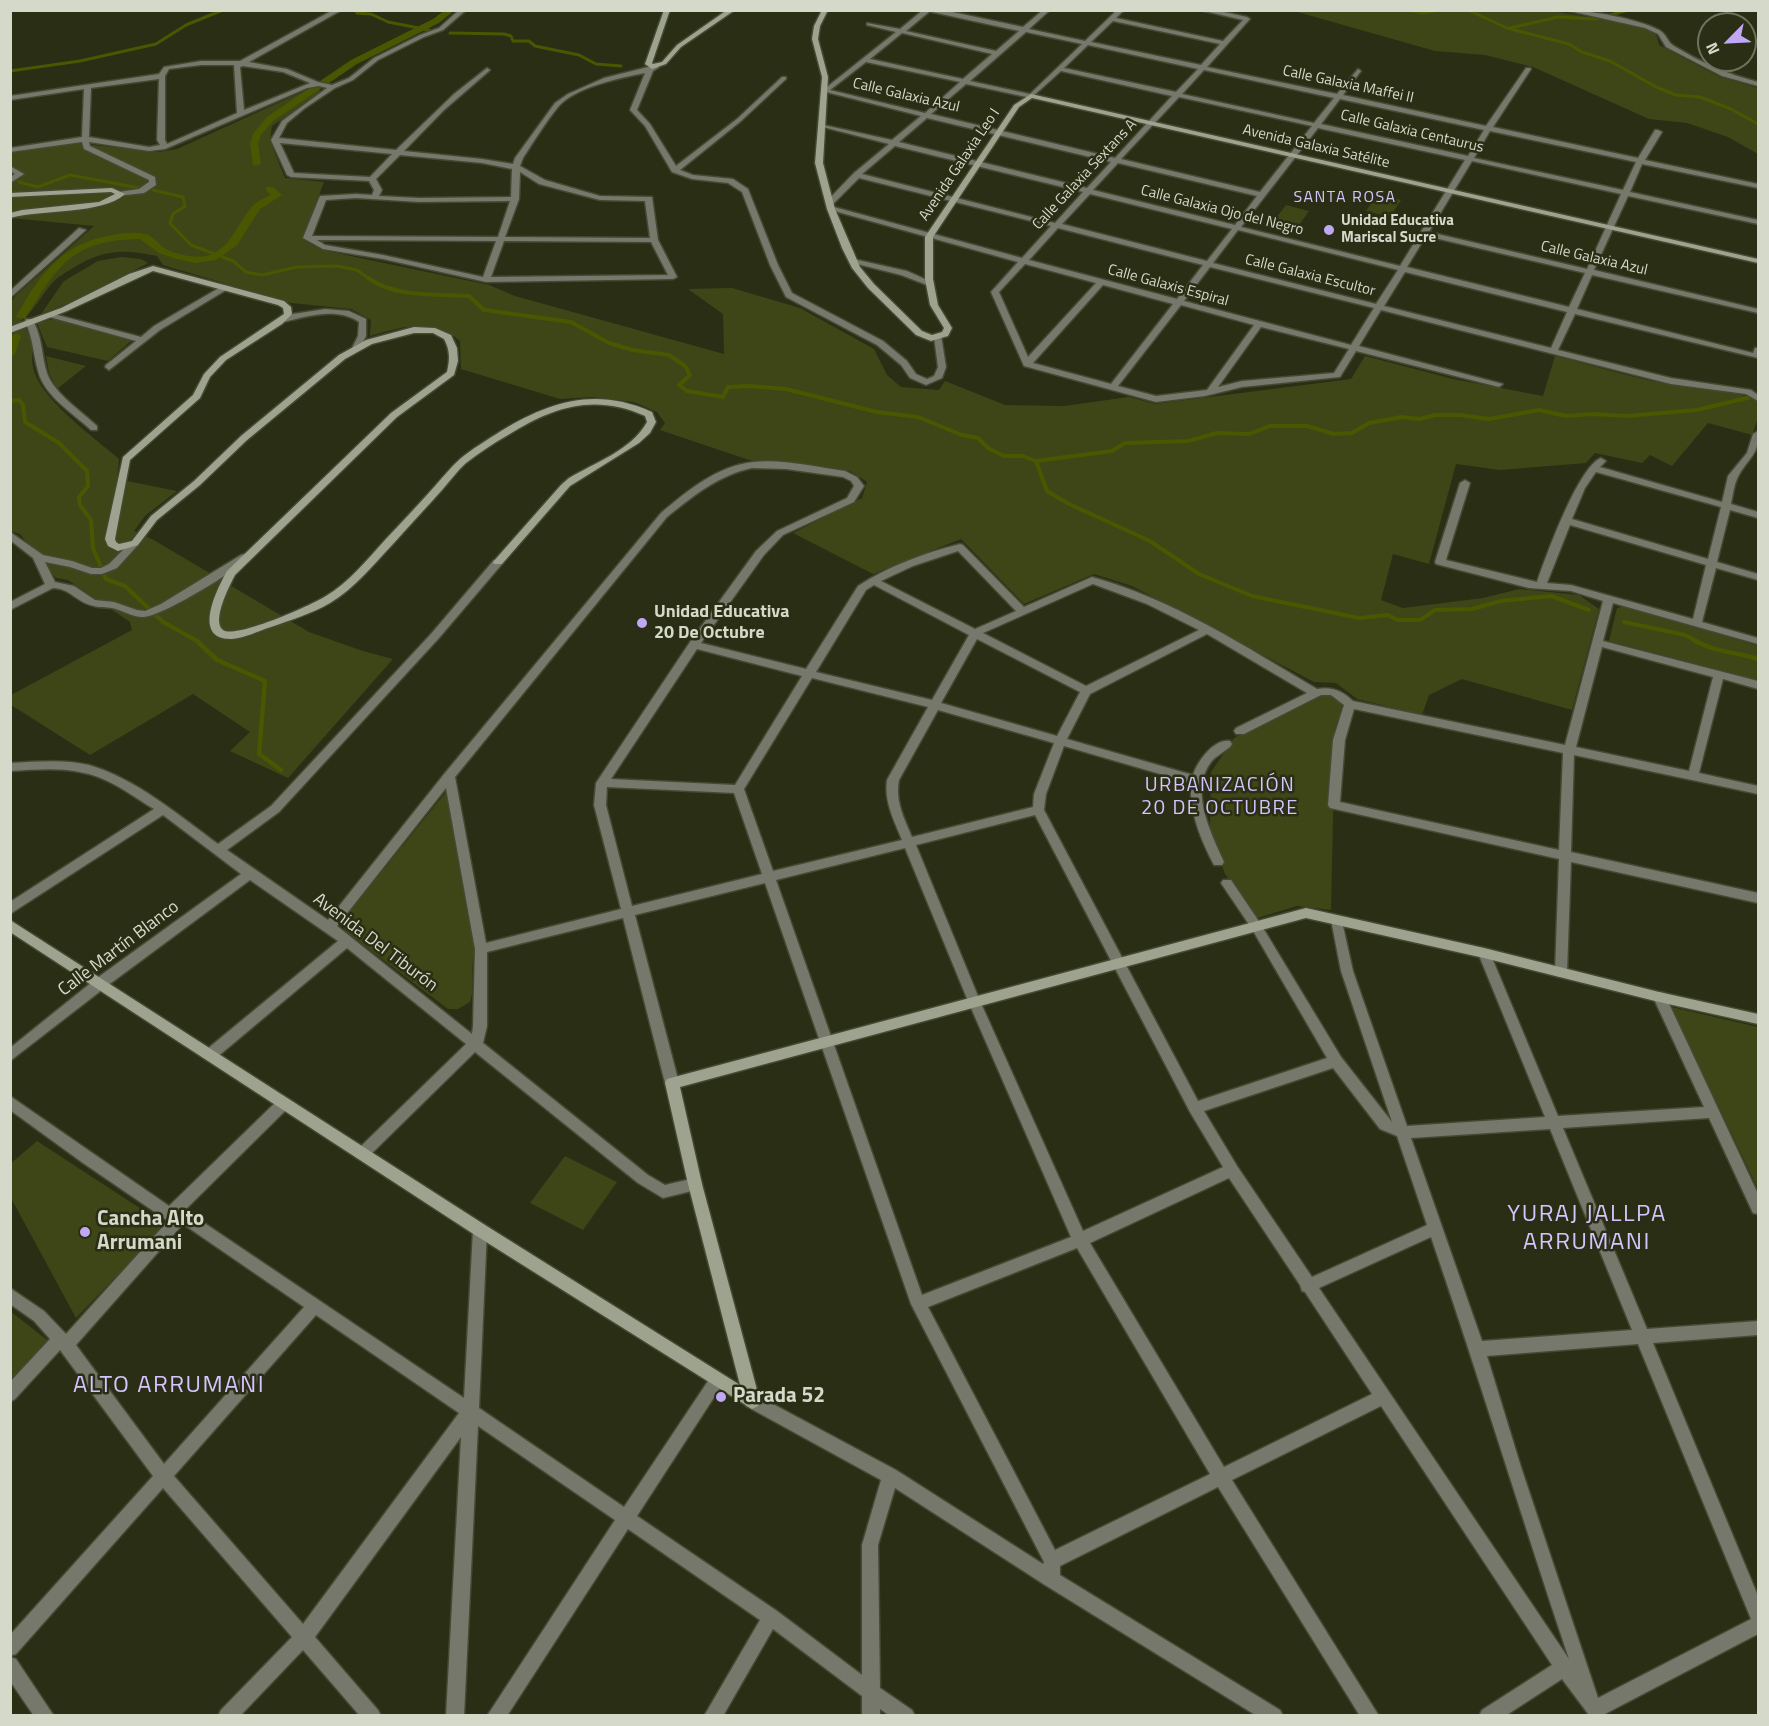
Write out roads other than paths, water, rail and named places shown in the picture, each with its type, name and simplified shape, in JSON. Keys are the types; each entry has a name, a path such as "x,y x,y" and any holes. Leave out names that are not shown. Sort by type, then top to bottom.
{"street":[{"path":"275,140 284,122 333,87 351,79 376,59 441,29 463,10"},
{"path":"653,68 648,64 655,50 659,28 667,10"},
{"path":"486,280 515,199 516,167 519,158 557,104 583,88 598,82 653,68 666,62 672,52 694,34 732,10"},
{"path":"653,68 633,110 648,125 675,170 692,177 730,181 745,190 774,265 789,295 880,343 904,363 914,376 926,382 938,378 942,367 938,338 919,333 871,286 852,260 831,206 819,163 825,91 823,66 815,39 817,26 825,10"},
{"path":"825,91 930,10"},
{"name":"Calle Galaxia Maffei II","path":"930,10 1758,186"},
{"path":"831,206 856,175 1047,10"},
{"name":"Avenida Galaxia Leo I","path":"938,338 945,334 948,328 934,305 930,283 929,237 1016,106 1029,98 1121,10"},
{"name":"Calle Galaxia Sextans A","path":"1027,364 995,292 1247,20 1203,10"},
{"path":"1568,10 1647,26 1661,33 1668,46 1687,56 1724,75 1758,84"},
{"path":"242,115 236,69 241,63 337,11"},
{"path":"1112,19 1225,43"},
{"path":"869,24 996,53"},
{"name":"Avenida Galaxia Satélite","path":"866,60 1448,194 1758,261"},
{"path":"165,147 161,140 162,76 163,71 172,66 221,61 241,63 278,70 317,84 333,87"},
{"name":"Calle Galaxia Centaurus","path":"1060,69 1758,222"},
{"path":"1101,282 1027,364 1156,399 1210,392 1242,384 1338,375 1423,233 1528,69"},
{"path":"275,140 291,175 372,179 425,123 456,94 487,70"},
{"path":"1113,387 1358,71"},
{"path":"10,109 11,98 162,76"},
{"path":"675,170 739,120 784,78"},
{"path":"10,150 85,139 149,149 165,147 317,84"},
{"path":"10,216 29,211 107,202 122,194 150,187 153,183 152,179 87,147 85,139 88,87"},
{"name":"Calle Galaxia Azul","path":"825,91 1261,195"},
{"name":"Calle Galaxia Ojo del Negro","path":"821,125 1572,311 1757,353"},
{"path":"1553,352 1640,161 1658,132"},
{"path":"275,140 482,161 516,167 542,182 600,198 649,199 654,240 673,277 486,280 383,257 323,247 307,238"},
{"path":"10,168 20,174 10,181"},
{"name":"Calle Galaxia Escultor","path":"856,175 1553,352 1671,381 1748,392 1758,398"},
{"path":"372,179 378,190 374,198"},
{"path":"10,195 112,190 122,194"},
{"path":"307,238 323,198 356,195 419,200 515,199"},
{"name":"Calle Galaxis Espiral","path":"831,206 929,237 1352,349 1499,384"},
{"path":"10,296 82,230"},
{"name":"Avenida Galaxia Satélite","path":"1609,230 1758,268"},
{"name":"Calle Galaxia Azul","path":"1423,233 1758,311"},
{"path":"307,238 654,240"},
{"path":"852,260 904,273 930,283"},
{"path":"10,331 28,321 50,316 153,268 281,303 287,307 288,314 284,319"},
{"path":"109,367 157,328 226,287"},
{"path":"135,543 118,548 111,544 110,539 126,459 197,396 199,387 213,367 249,339 284,319 318,313 349,313 363,321 362,336 356,348"},
{"path":"50,316 142,340"},
{"path":"28,321 36,335 42,372 48,386 94,428"},
{"path":"1210,392 1259,324"},
{"path":"10,535 38,557 72,564 91,571 102,571 112,566 135,543 154,518 197,483 244,438 331,364 356,348 408,332 444,333 451,341 454,366 446,377 394,415 231,573 220,597 214,619 215,629 228,635 247,633 296,615 335,595 361,573 462,462 529,420 561,405 585,402 613,403 649,414 653,424 649,430 631,445 571,480 524,531 435,636 275,809 219,850"},
{"path":"1697,623 1733,476 1750,453 1758,434"},
{"path":"1541,586 1549,558 1576,495 1597,464 1758,515"},
{"path":"329,927 449,776 650,531 684,498 729,471 749,466 845,474 854,478 859,486 851,500 780,533 760,553 694,645 602,783 600,805 752,1401"},
{"path":"1465,483 1440,562 1529,585 1571,588 1758,641"},
{"path":"1567,520 1758,577"},
{"path":"738,789 862,588 872,580 933,555 960,547 1022,611"},
{"path":"38,557 51,585"},
{"path":"10,607 51,585 63,584 72,587 90,602 115,605 134,613 146,614 161,608 245,557"},
{"path":"872,580 1086,691"},
{"path":"1316,693 1207,630 1128,591 1092,580 975,633 893,780 891,792 893,804 974,1001 1080,1240 1221,1477 1370,1716"},
{"path":"1561,972 1569,751 1609,599"},
{"path":"1207,630 1086,691 1060,741 1040,794 1038,810 1195,1108 1232,1170 1307,1286 1384,1396 1564,1667 1595,1709"},
{"path":"1599,643 1758,685"},
{"path":"694,645 935,705 1198,781"},
{"path":"1694,776 1719,674"},
{"path":"1240,731 1316,693 1325,690 1335,691 1350,704 1758,790"},
{"path":"1350,704 1338,740 1334,805 1758,898"},
{"path":"1218,862 1204,831 1195,800 1198,781 1207,759 1226,744"},
{"name":"Avenida Del Tiburón","path":"10,766 56,765 87,769 113,779 163,809 250,874 329,927 643,1179 663,1192 695,1184"},
{"path":"362,1154 476,1043 480,1026 481,949 449,776"},
{"path":"602,783 738,789"},
{"path":"738,789 918,1304 1052,1561 1051,1580"},
{"path":"10,909 163,809"},
{"path":"481,949 769,875 1038,810"},
{"name":"Calle Martín Blanco","path":"10,1056 102,982 250,874"},
{"path":"1227,883 1256,926 1336,1061 1385,1125 1403,1132 1712,1112"},
{"path":"672,1083 1306,913 1758,1019"},
{"path":"1337,920 1347,970 1477,1349 1516,1479 1595,1709"},
{"path":"10,925 102,982 283,1104 717,1380 890,1476 1051,1580 1275,1716"},
{"path":"211,1054 347,941"},
{"path":"1484,953 1758,1615"},
{"path":"1659,997 1758,1208"},
{"path":"1195,1108 1336,1061"},
{"path":"10,1102 88,1159 315,1306 471,1411 771,1617 906,1716"},
{"path":"10,1394 63,1342 176,1215 283,1104"},
{"path":"918,1304 1080,1240 1232,1170"},
{"path":"1307,1286 1436,1228"},
{"path":"455,1716 480,1230"},
{"path":"10,1295 39,1316 63,1342 164,1476 372,1716"},
{"path":"10,1648 315,1306"},
{"path":"1477,1349 1758,1328"},
{"path":"496,1716 717,1380"},
{"path":"1052,1561 1384,1396"},
{"path":"227,1716 305,1636 471,1411"},
{"path":"871,1716 873,1693 870,1545 890,1476"},
{"path":"713,1716 771,1617"},
{"path":"1595,1709 1758,1625"},
{"path":"10,1665 45,1716"},
{"path":"1488,1716 1564,1667"}],"waterway":[{"path":"10,71 80,61 156,44 186,25 223,10"},
{"path":"355,10 357,13 371,14 388,22 429,30"},
{"path":"256,164 254,144 257,134 270,119 354,62 436,21 451,10"},
{"path":"1406,10 1423,13 1439,10"},
{"path":"1468,10 1507,28 1569,44 1582,52 1610,61 1656,87 1676,95 1700,97 1731,109 1758,124"},
{"path":"1510,28 1558,17 1596,19 1628,10"},
{"path":"450,33 504,34 511,36 513,41 529,41 535,46 579,55 596,64 621,66"},
{"path":"19,182 38,187 70,175 145,189"},
{"path":"21,317 31,298 54,267 82,246 118,236 140,236 147,238 162,251 181,257 195,260 212,258 234,243 256,207 277,195 270,189"},
{"path":"153,190 183,197 185,206 173,214 170,223 191,245 233,261 246,272 262,275 297,267 337,266 357,270 369,278"},
{"path":"369,278 391,289 404,292 469,296 484,310 571,322 609,343 632,350 669,355 685,366 690,375 679,385 687,391 723,397 728,387 786,389 877,412 918,417 962,435 978,438 988,448 1004,456 1023,456 1036,461"},
{"path":"10,354 16,336"},
{"path":"1036,461 1112,451 1125,443 1188,441 1217,433 1249,434 1270,426 1307,426 1334,434 1352,433 1369,423 1402,417 1420,419 1435,415 1460,415 1489,419 1539,410 1566,416 1592,414 1627,416 1697,410 1751,397"},
{"path":"10,401 19,400 23,405 25,422 59,443 87,471 88,486 79,497 80,505 91,520 93,548 106,579 125,586 163,622 199,642"},
{"path":"1036,461 1047,491 1067,503 1150,541 1199,574 1252,596 1359,618 1388,615 1398,620 1420,620 1435,610 1472,609 1501,601 1551,596 1589,610"},
{"path":"1624,622 1685,635 1698,642"},
{"path":"197,641 217,660 265,681 259,754 281,770"},
{"path":"1695,641 1718,650 1758,659"}],"place":[{"name":"Unidad Educativa Mariscal Sucre","path":"1329,230"},
{"name":"Unidad Educativa 20 De Octubre","path":"642,623"},
{"name":"Cancha Alto Arrumani","path":"85,1232"},
{"name":"Parada 52","path":"721,1397"}],"district":[{"name":"SANTA ROSA","path":"1345,198"},
{"name":"URBANIZACIÓN 20 DE OCTUBRE","path":"1220,798"},
{"name":"YURAJ JALLPA ARRUMANI","path":"1587,1229"},
{"name":"ALTO ARRUMANI","path":"169,1386"}]}
